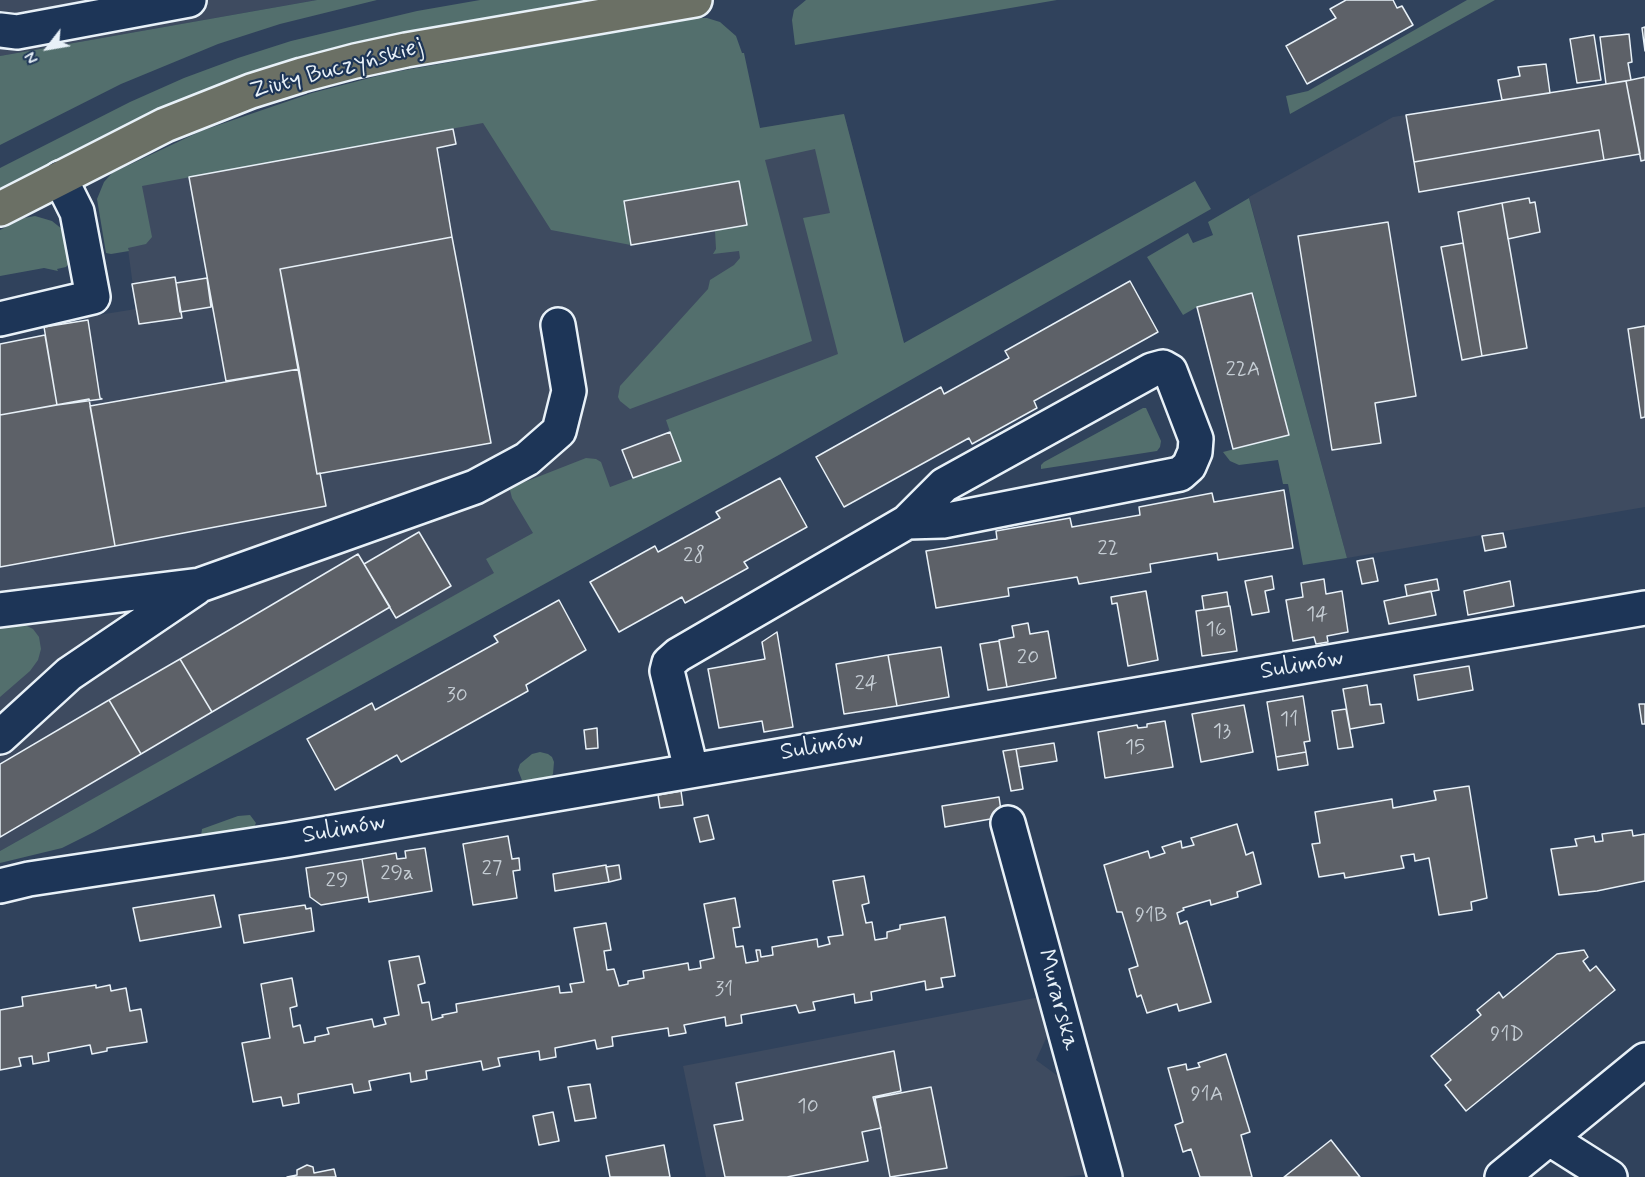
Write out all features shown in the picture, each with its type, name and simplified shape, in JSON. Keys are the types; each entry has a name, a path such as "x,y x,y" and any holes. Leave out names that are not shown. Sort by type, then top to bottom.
{"main road":[{"name":"Ziuty Buczyńskiej","path":"0,209 165,125 241,95 302,75 406,50 695,0"}],"street":[{"path":"0,30 17,32 189,0"},
{"path":"0,320 93,297 77,212 60,178"},
{"path":"0,610 200,585 476,487 526,459 559,431 569,391 558,325"},
{"path":"691,769 668,678 669,663 690,648 907,522 944,485 1152,370 1163,367 1170,371 1196,439 1195,452 1189,466 1180,474 943,521 907,522"},
{"path":"0,736 69,675 200,585"},
{"name":"Sulimów","path":"0,886 29,879 286,840 691,769 1645,608"},
{"name":"Murarska","path":"1008,823 1105,1177"},
{"path":"1503,1177 1645,1059"},
{"path":"1550,1139 1610,1177"}],"shaded area":[{"path":"0,0 317,0 0,56"},
{"path":"732,56 749,130 844,114 904,344 0,851 0,344 45,335 44,327 136,309 119,181"},
{"path":"1645,77 1645,507 1347,558 1249,197 1393,117"},
{"path":"1040,997 1049,1032 1036,1060 1062,1079 1089,1174 1063,1177 706,1177 683,1066"}],"green space":[{"path":"317,0 377,0 280,24 218,44 121,84 0,145 0,56"},
{"path":"480,0 583,0 336,47 284,63 159,110 110,132 0,189 0,168 130,102 184,78 291,41 417,11"},
{"path":"806,0 1057,0 795,45 792,20 794,10"},
{"path":"1467,0 1495,0 1290,114 1286,96 1308,91"},
{"path":"696,18 707,18 720,22 736,36 742,53 744,53 760,128 844,114 904,343 1195,181 1211,209 777,456 94,832 62,848 0,863 0,851 494,573 486,559 533,533 512,498 510,490 512,487 586,458 601,462 610,487 680,461 666,420 838,354 803,218 830,213 815,149 765,160 812,341 630,409 618,397 620,386 708,289 710,280 734,265 740,258 739,251 713,254 716,249 715,231 747,225 739,181 624,201 631,245 551,230 483,123 142,186 152,237 146,244 128,248 129,251 111,254 106,253 97,199 104,182 112,173 201,131 312,93 389,73"},
{"path":"1249,198 1347,558 1303,565 1288,484 1283,484 1278,460 1239,465 1230,461 1223,452 1289,435 1253,293 1197,307 1183,315 1147,257 1188,233 1193,243 1213,235 1208,222"},
{"path":"35,216 52,221 62,229 72,250 71,261 66,267 57,269 58,271 44,268 0,276 0,230 24,218"},
{"path":"1146,408 1161,441 1157,451 1041,469 1044,462"},
{"path":"21,623 33,629 39,637 41,649 38,660 30,671 0,697 0,624"},
{"path":"540,752 552,757 553,774 548,780 523,783 518,770 520,764 532,754"},
{"path":"250,815 256,823 254,827 201,836 202,829 238,816"}],"building":[{"path":"1346,0 1393,0 1397,8 1402,6 1413,25 1307,84 1286,46 1336,18 1330,9"},
{"path":"1645,27 1645,51 1642,28"},
{"path":"1629,34 1632,62 1628,63 1631,80 1606,84 1600,37"},
{"path":"1594,35 1601,80 1577,83 1570,39"},
{"path":"1546,64 1550,93 1502,100 1498,80 1520,76 1518,67"},
{"path":"1645,77 1645,160 1641,161 1626,81"},
{"path":"1626,81 1640,154 1604,160 1599,130 1414,162 1406,115"},
{"path":"453,129 456,144 437,148 452,237 280,269 299,369 226,381 189,177"},
{"path":"1599,130 1604,160 1419,192 1414,162"},
{"path":"739,181 747,225 631,245 624,201"},
{"path":"1529,198 1530,203 1535,202 1540,232 1508,239 1502,203"},
{"path":"1502,203 1527,348 1482,356 1458,212"},
{"path":"1388,222 1416,396 1375,403 1381,443 1332,450 1298,236"},
{"path":"452,237 491,443 317,474 280,269"},
{"path":"1463,243 1482,356 1462,360 1441,247"},
{"path":"175,277 182,318 139,324 132,284"},
{"path":"207,278 211,307 180,312 176,283"},
{"path":"1130,281 1158,332 1034,401 1037,408 972,444 969,438 844,507 816,457 941,387 944,394 1009,358 1005,351"},
{"path":"1252,293 1289,435 1233,449 1197,307"},
{"path":"88,320 102,399 57,405 44,327"},
{"path":"1645,326 1645,417 1641,418 1628,329"},
{"path":"45,335 57,405 0,415 0,344"},
{"path":"299,369 317,474 320,473 326,506 115,546 90,406"},
{"path":"89,399 115,546 0,567 0,415"},
{"path":"670,432 681,461 633,478 622,450"},
{"path":"780,478 807,527 744,562 748,568 685,603 682,597 619,632 590,582 655,546 658,552 720,518 716,512"},
{"path":"1284,490 1293,548 1218,560 1217,553 1150,564 1151,572 1079,584 1077,577 1008,588 1009,596 936,608 926,551 997,539 996,531 1070,518 1072,527 1140,515 1139,507 1212,493 1214,502"},
{"path":"419,532 451,586 396,618 364,564"},
{"path":"1503,533 1506,547 1485,551 1482,536"},
{"path":"358,554 390,607 212,712 180,659"},
{"path":"1373,558 1378,581 1362,584 1357,561"},
{"path":"1272,576 1274,589 1265,591 1269,612 1252,615 1245,581"},
{"path":"1324,579 1326,594 1342,591 1348,632 1327,636 1328,642 1316,644 1314,637 1293,641 1286,600 1303,597 1301,583"},
{"path":"1437,579 1439,590 1407,596 1405,585"},
{"path":"1510,581 1514,606 1468,615 1464,591"},
{"path":"1146,591 1158,660 1128,666 1117,603 1112,604 1111,597"},
{"path":"1431,591 1436,615 1389,624 1384,601"},
{"path":"1227,592 1229,606 1204,610 1202,596"},
{"path":"559,600 586,650 526,685 528,691 401,762 397,755 335,790 307,739 372,703 375,710 498,642 494,636"},
{"path":"1230,606 1237,651 1202,656 1196,611"},
{"path":"1028,623 1030,634 1048,631 1056,678 1007,687 999,640 1014,637 1012,626"},
{"path":"777,632 793,727 764,732 762,721 719,728 708,669 765,659 762,642"},
{"path":"999,641 1007,687 988,690 980,644"},
{"path":"941,647 949,697 897,706 888,655"},
{"path":"888,655 897,706 844,714 836,664"},
{"path":"180,659 212,712 141,754 109,700"},
{"path":"1469,666 1473,690 1418,700 1414,675"},
{"path":"1367,685 1370,705 1381,704 1384,723 1350,729 1343,689"},
{"path":"1303,696 1310,741 1304,742 1306,752 1276,757 1267,702"},
{"path":"109,700 141,754 0,837 0,764"},
{"path":"1639,704 1645,704 1645,724 1642,724"},
{"path":"1244,705 1253,752 1201,762 1192,714"},
{"path":"1346,709 1353,747 1338,749 1332,711"},
{"path":"1165,721 1173,767 1105,778 1098,732 1137,725 1138,728 1147,727 1147,724"},
{"path":"597,728 598,748 586,749 584,730"},
{"path":"1054,743 1057,761 1019,767 1016,749"},
{"path":"1016,749 1023,789 1011,791 1003,751"},
{"path":"1306,752 1308,765 1278,770 1276,757"},
{"path":"1469,786 1487,898 1471,902 1472,910 1439,915 1429,858 1415,861 1414,854 1401,856 1404,868 1345,878 1344,873 1319,877 1312,844 1320,843 1315,812 1392,799 1393,808 1436,800 1434,791"},
{"path":"681,791 683,805 660,808 658,795"},
{"path":"999,797 1002,817 945,827 942,806"},
{"path":"708,815 714,839 700,842 694,818"},
{"path":"1237,824 1246,855 1253,852 1261,884 1237,892 1238,897 1211,905 1210,900 1183,908 1184,910 1177,913 1180,924 1187,921 1211,1002 1179,1011 1177,1004 1147,1013 1141,995 1137,997 1129,969 1138,966 1122,912 1117,912 1104,865 1148,851 1150,858 1165,853 1162,847 1181,841 1182,848 1194,845 1191,838"},
{"path":"1632,830 1633,836 1645,834 1645,881 1597,891 1559,895 1551,849 1577,846 1575,839 1594,836 1595,842 1603,841 1602,834"},
{"path":"508,836 512,859 519,858 520,870 513,871 517,898 473,905 463,844"},
{"path":"425,848 432,891 369,902 362,859 396,853 397,859 406,858 405,851"},
{"path":"362,859 368,897 321,905 310,897 306,868"},
{"path":"606,865 609,882 555,891 553,874"},
{"path":"619,865 621,879 609,882 606,867"},
{"path":"864,876 869,903 862,905 866,923 872,922 875,940 887,938 887,932 900,929 900,925 945,917 955,976 941,978 943,987 926,990 925,981 871,992 872,1000 855,1003 854,994 813,1002 815,1010 799,1013 796,1005 741,1015 742,1023 726,1026 725,1017 684,1025 686,1033 669,1036 668,1028 612,1037 613,1046 597,1049 595,1040 555,1048 556,1057 540,1060 539,1051 498,1058 500,1066 483,1070 481,1061 426,1071 427,1079 411,1082 410,1073 369,1081 371,1090 354,1093 352,1084 298,1094 299,1103 283,1106 281,1097 253,1102 242,1043 270,1038 261,984 292,978 297,1006 290,1008 293,1027 300,1025 304,1043 315,1041 315,1037 329,1034 327,1028 372,1019 374,1027 386,1024 384,1018 399,1015 389,961 419,956 425,983 418,985 422,1003 429,1002 432,1020 457,1012 456,1004 559,986 560,993 572,992 570,984 584,982 574,928 606,923 611,950 604,951 607,970 614,969 619,986 628,984 628,981 644,978 643,971 688,963 689,970 701,968 700,961 714,958 704,904 735,898 740,927 733,928 736,947 743,946 746,963 758,961 756,950 760,950 761,957 773,955 772,947 817,939 818,947 830,944 828,937 843,935 833,881"},
{"path":"214,895 221,927 140,941 133,908"},
{"path":"305,905 306,909 311,908 314,931 244,943 239,915"},
{"path":"1584,950 1588,957 1583,961 1590,971 1596,966 1615,990 1466,1111 1445,1085 1451,1080 1431,1056 1481,1015 1477,1010 1499,992 1503,998 1557,954"},
{"path":"96,985 96,988 110,985 111,991 126,988 130,1011 141,1009 147,1042 107,1048 107,1051 92,1054 90,1045 48,1053 49,1061 33,1064 32,1056 19,1058 21,1066 0,1070 0,1010 23,1006 22,997"},
{"path":"894,1051 901,1091 873,1097 881,1128 862,1132 868,1161 787,1177 725,1177 714,1125 743,1120 736,1083"},
{"path":"1226,1054 1250,1132 1241,1135 1252,1177 1200,1177 1191,1149 1183,1152 1175,1125 1183,1122 1168,1068 1186,1064 1187,1070 1200,1067 1198,1063"},
{"path":"590,1084 596,1118 575,1121 568,1087"},
{"path":"931,1087 947,1168 890,1177 875,1098"},
{"path":"553,1112 559,1141 539,1145 533,1116"},
{"path":"1331,1140 1360,1177 1284,1177"},
{"path":"664,1145 670,1177 610,1177 606,1156"},
{"path":"307,1165 313,1167 314,1173 334,1169 336,1177 287,1177 297,1175 297,1170"}]}
